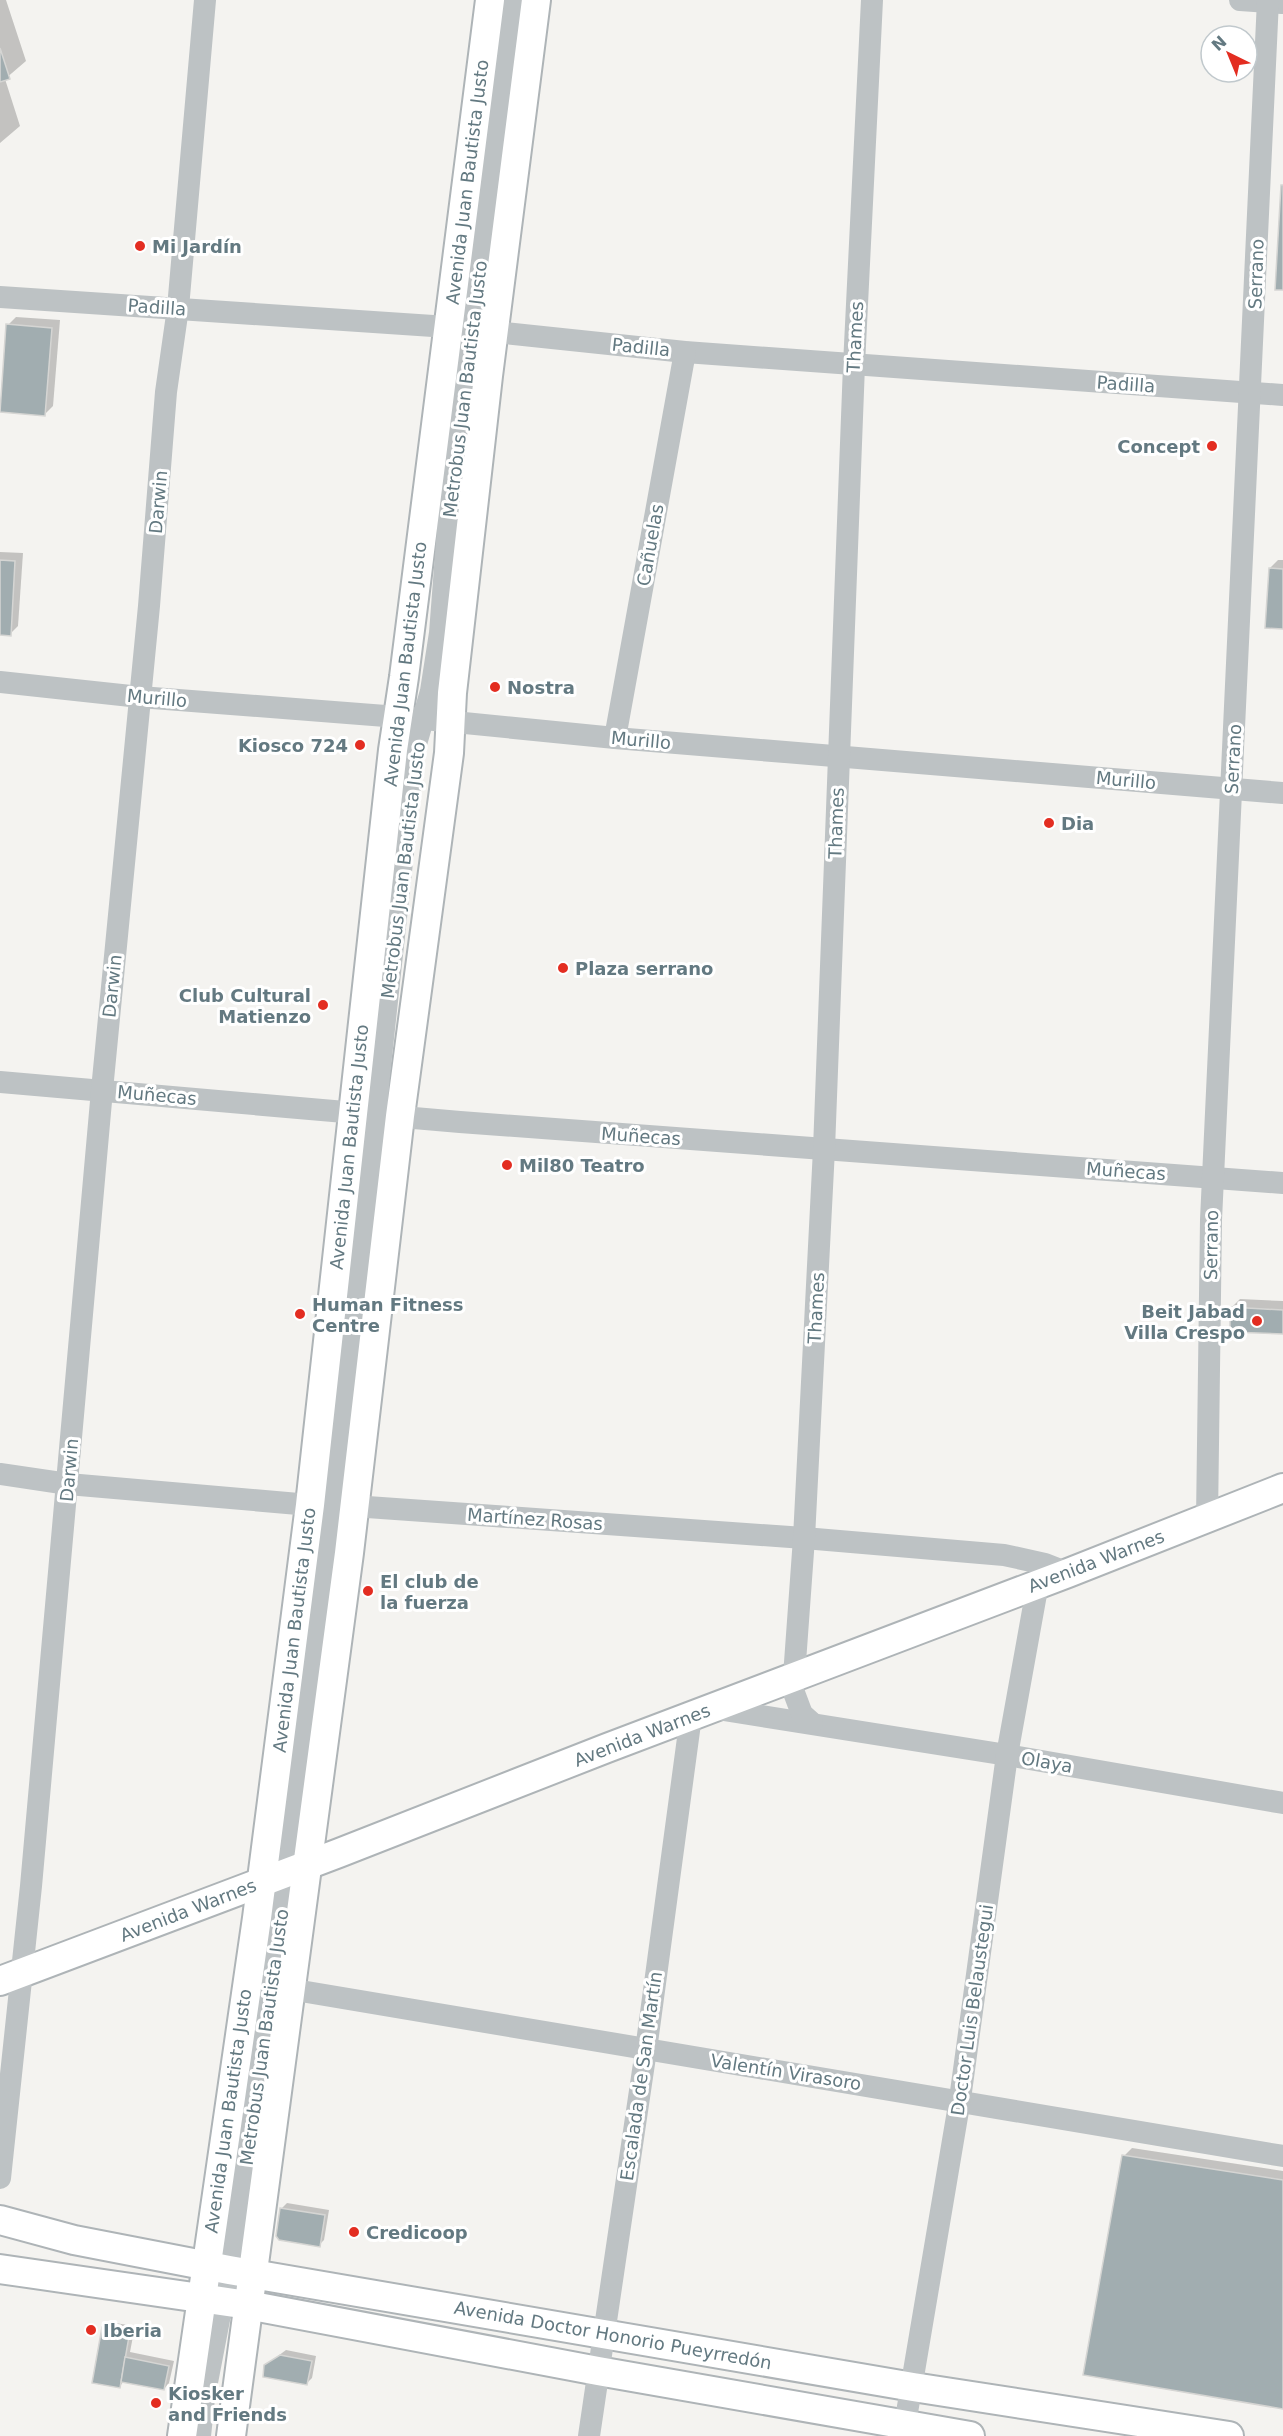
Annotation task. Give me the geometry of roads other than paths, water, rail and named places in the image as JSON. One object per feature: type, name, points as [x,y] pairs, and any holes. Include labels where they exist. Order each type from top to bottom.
[{"type":"main road","name":"Avenida Juan Bautista Justo","points":[[231,2436],[224,2301],[289,1989],[285,1874],[332,1506],[376,1114],[452,723],[490,0]]},
{"type":"main road","name":"Avenida Juan Bautista Justo","points":[[182,2436],[224,2301],[229,2269],[285,1874],[332,1506],[376,1114],[410,719],[471,329],[536,0]]},
{"type":"main road","name":"Avenida Warnes","points":[[11,1976],[285,1874],[1283,1488]]},
{"type":"main road","name":"Avenida Doctor Honorio Pueyrredón","points":[[0,2220],[74,2240],[604,2335],[913,2387],[1229,2436]]},
{"type":"main road","points":[[64,2280],[55,2275],[50,2266],[50,2256],[55,2246],[63,2241],[74,2240]]},
{"type":"main road","name":"Avenida Doctor Honorio Pueyrredón","points":[[0,2269],[64,2280],[224,2301],[904,2431],[970,2436]]},
{"type":"street","name":"Darwin","points":[[0,2178],[11,1976],[68,1484],[166,392],[178,309],[205,0]]},
{"type":"street","name":"Metrobus Juan Bautista Justo","points":[[471,329],[513,0]]},
{"type":"street","name":"Thames","points":[[794,1677],[804,1538],[824,1149],[854,365],[872,0]]},
{"type":"street","points":[[1240,0],[1273,2]]},
{"type":"street","name":"Serrano","points":[[1207,1519],[1213,1177],[1251,392],[1273,2]]},
{"type":"street","name":"Padilla","points":[[0,297],[471,329],[685,352],[1283,395]]},
{"type":"street","name":"Cañuelas","points":[[615,738],[685,352]]},
{"type":"street","name":"Murillo","points":[[0,682],[615,738],[1283,793]]},
{"type":"street","name":"Muñecas","points":[[0,1083],[1283,1183]]},
{"type":"street","name":"Martínez Rosas","points":[[0,1474],[68,1484],[332,1506],[804,1538],[1004,1555],[1045,1564],[1068,1573]]},
{"type":"street","points":[[285,1874],[316,1635],[336,1549],[332,1506]]},
{"type":"street","name":"Doctor Luis Belaustegui","points":[[904,2431],[960,2099],[1007,1755],[1038,1583]]},
{"type":"street","points":[[796,1645],[806,1659],[821,1666]]},
{"type":"street","points":[[794,1677],[793,1690],[796,1702],[802,1714],[812,1723]]},
{"type":"street","name":"Olaya","points":[[701,1712],[812,1723],[1283,1803]]},
{"type":"street","name":"Escalada de San Martín","points":[[589,2436],[646,2050],[701,1712]]},
{"type":"street","name":"Valentín Virasoro","points":[[289,1989],[646,2050],[960,2099],[1283,2156]]},
{"type":"street","points":[[200,2436],[204,2398],[224,2301]]},
{"type":"place","name":"Mi Jardín","points":[[140,246]]},
{"type":"place","name":"Concept","points":[[1212,446]]},
{"type":"place","name":"Nostra","points":[[495,687]]},
{"type":"place","name":"Kiosco 724","points":[[360,745]]},
{"type":"place","name":"Dia","points":[[1049,823]]},
{"type":"place","name":"Plaza serrano","points":[[563,968]]},
{"type":"place","name":"Club Cultural Matienzo","points":[[323,1005]]},
{"type":"place","name":"Mil80 Teatro","points":[[507,1165]]},
{"type":"place","name":"Human Fitness Centre","points":[[300,1314]]},
{"type":"place","name":"Beit Jabad Villa Crespo","points":[[1257,1321]]},
{"type":"place","name":"El club de la fuerza","points":[[368,1591]]},
{"type":"place","name":"Credicoop","points":[[354,2232]]},
{"type":"place","name":"Iberia","points":[[91,2330]]},
{"type":"place","name":"Kiosker and Friends","points":[[156,2403]]}]
